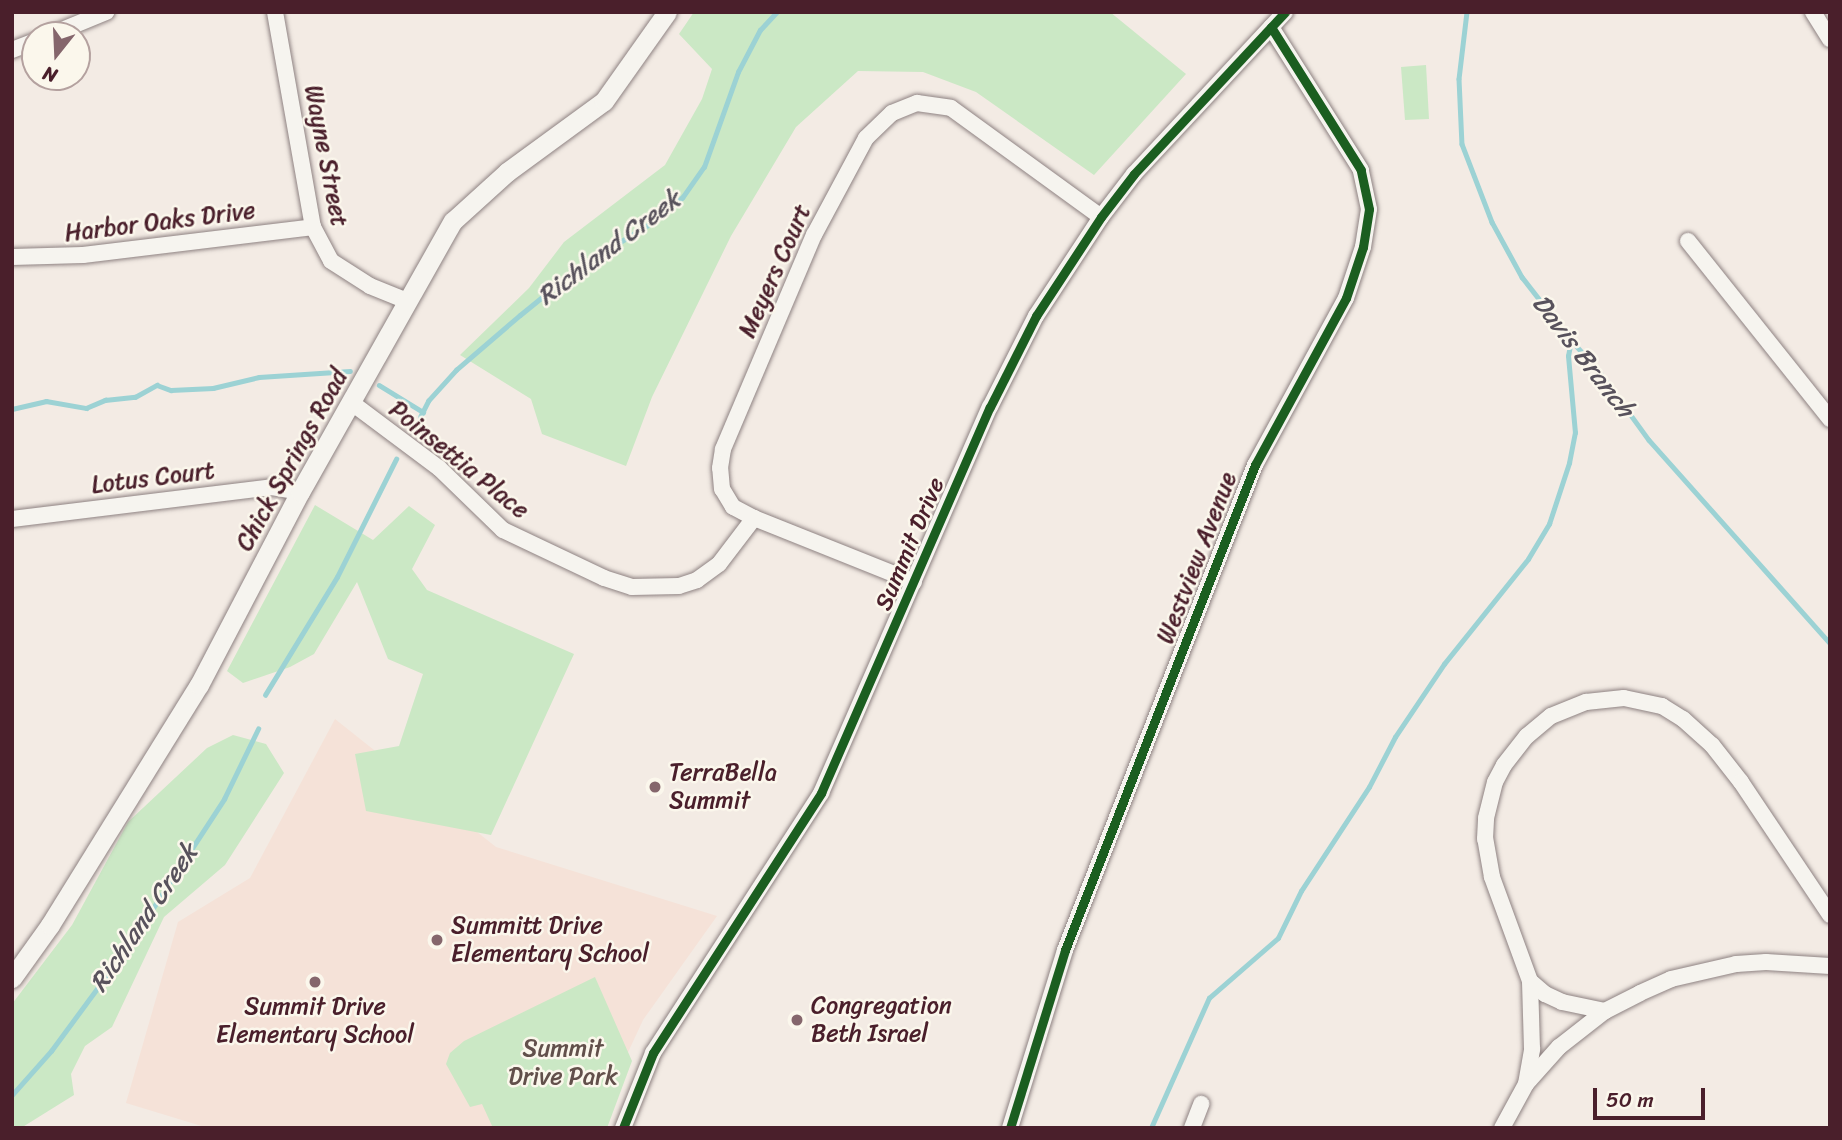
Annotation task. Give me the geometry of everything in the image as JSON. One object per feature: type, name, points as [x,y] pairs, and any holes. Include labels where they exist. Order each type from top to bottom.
[{"type":"street","points":[[84,21],[106,12]]},
{"type":"street","name":"Wayne Street","points":[[275,12],[313,227],[331,261],[370,285],[407,301]]},
{"type":"street","name":"Chick Springs Road","points":[[12,978],[50,925],[199,685],[300,492],[453,221],[507,172],[604,101],[667,12]]},
{"type":"street","name":"Summit Drive","points":[[622,1128],[653,1054],[821,793],[1000,387],[1036,316],[1101,217],[1134,174],[1285,12]]},
{"type":"street","points":[[1813,12],[1830,39]]},
{"type":"street","name":"Westview Avenue","points":[[1010,1128],[1065,950],[1255,465],[1346,298],[1363,247],[1369,209],[1361,170],[1271,27]]},
{"type":"street","name":"Meyers Court","points":[[914,582],[754,518],[733,507],[722,489],[720,468],[723,449],[814,235],[866,138],[892,113],[917,103],[951,108],[1101,217]]},
{"type":"street","name":"Harbor Oaks Drive","points":[[12,257],[83,255],[313,227]]},
{"type":"street","points":[[1688,241],[1830,419]]},
{"type":"street","name":"Poinsettia Place","points":[[352,403],[439,468],[503,530],[593,573],[632,587],[657,589],[697,580],[719,564],[754,518]]},
{"type":"street","name":"Lotus Court","points":[[12,519],[272,487],[300,492]]},
{"type":"street","points":[[1526,1084],[1532,1049],[1530,981],[1488,860],[1485,839],[1489,802],[1504,765],[1527,736],[1551,716],[1586,702],[1624,698],[1662,706],[1701,733],[1741,782],[1830,915]]},
{"type":"street","points":[[1502,1128],[1526,1084],[1559,1047],[1605,1011],[1671,979],[1705,970],[1766,962],[1830,966]]},
{"type":"street","points":[[1530,981],[1545,994],[1562,1002],[1605,1011]]},
{"type":"street","points":[[1192,1128],[1200,1104]]},
{"type":"shaded area","name":"Summitt Drive Elementary School","points":[[335,719],[496,847],[717,916],[643,1020],[593,1128],[208,1128],[126,1103],[178,922],[250,878]]},
{"type":"green space","points":[[694,12],[1110,12],[1186,74],[1094,175],[976,92],[923,72],[858,71],[796,127],[731,236],[652,397],[626,466],[542,434],[531,399],[460,355],[529,288],[564,242],[665,165],[702,99],[712,69],[679,34]]},
{"type":"green space","points":[[1426,65],[1429,119],[1405,120],[1401,67]]},
{"type":"green space","points":[[315,505],[373,540],[409,506],[435,525],[412,569],[427,590],[574,654],[491,835],[366,811],[355,754],[399,746],[423,674],[388,659],[357,582],[314,654],[290,667],[243,683],[227,671]]},
{"type":"green space","points":[[233,735],[266,744],[284,773],[225,865],[164,917],[112,1027],[85,1046],[71,1074],[74,1095],[21,1128],[12,1128],[12,1004],[72,925],[128,822],[207,748]]},
{"type":"green space","name":"Summit Drive Park","points":[[595,977],[632,1061],[607,1128],[493,1128],[482,1104],[470,1107],[446,1064],[450,1053],[464,1041]]},
{"type":"waterway","name":"Richland Creek","points":[[420,417],[428,401],[456,370],[520,315],[579,267],[653,222],[682,198],[704,167],[738,72],[760,30],[777,12]]},
{"type":"waterway","name":"Davis Branch","points":[[1467,12],[1459,79],[1462,144],[1492,222],[1522,277],[1599,371],[1649,440],[1830,643]]},
{"type":"waterway","points":[[1151,1128],[1209,998],[1278,938],[1301,891],[1369,787],[1395,737],[1444,664],[1528,559],[1549,524],[1569,463],[1575,433],[1568,356],[1571,340]]},
{"type":"waterway","points":[[12,409],[46,401],[86,408],[105,400],[135,397],[157,385],[171,390],[213,388],[259,377],[350,371]]},
{"type":"waterway","points":[[379,385],[423,412]]},
{"type":"waterway","name":"Richland Creek","points":[[265,695],[337,577],[396,459]]},
{"type":"waterway","name":"Richland Creek","points":[[12,1095],[51,1051],[127,948],[224,799],[258,729]]},
{"type":"cycle path","points":[[623,1128],[653,1053],[821,793],[990,407],[1036,316],[1101,217],[1134,174],[1285,12]]},
{"type":"cycle path","points":[[1010,1128],[1065,950],[1255,465],[1346,298],[1363,247],[1369,209],[1361,170],[1271,27]]},
{"type":"place","name":"TerraBella Summit","points":[[655,787]]},
{"type":"place","name":"Summitt Drive Elementary School","points":[[437,940]]},
{"type":"place","name":"Summit Drive Elementary School","points":[[315,982]]},
{"type":"place","name":"Congregation Beth Israel","points":[[797,1020]]}]
